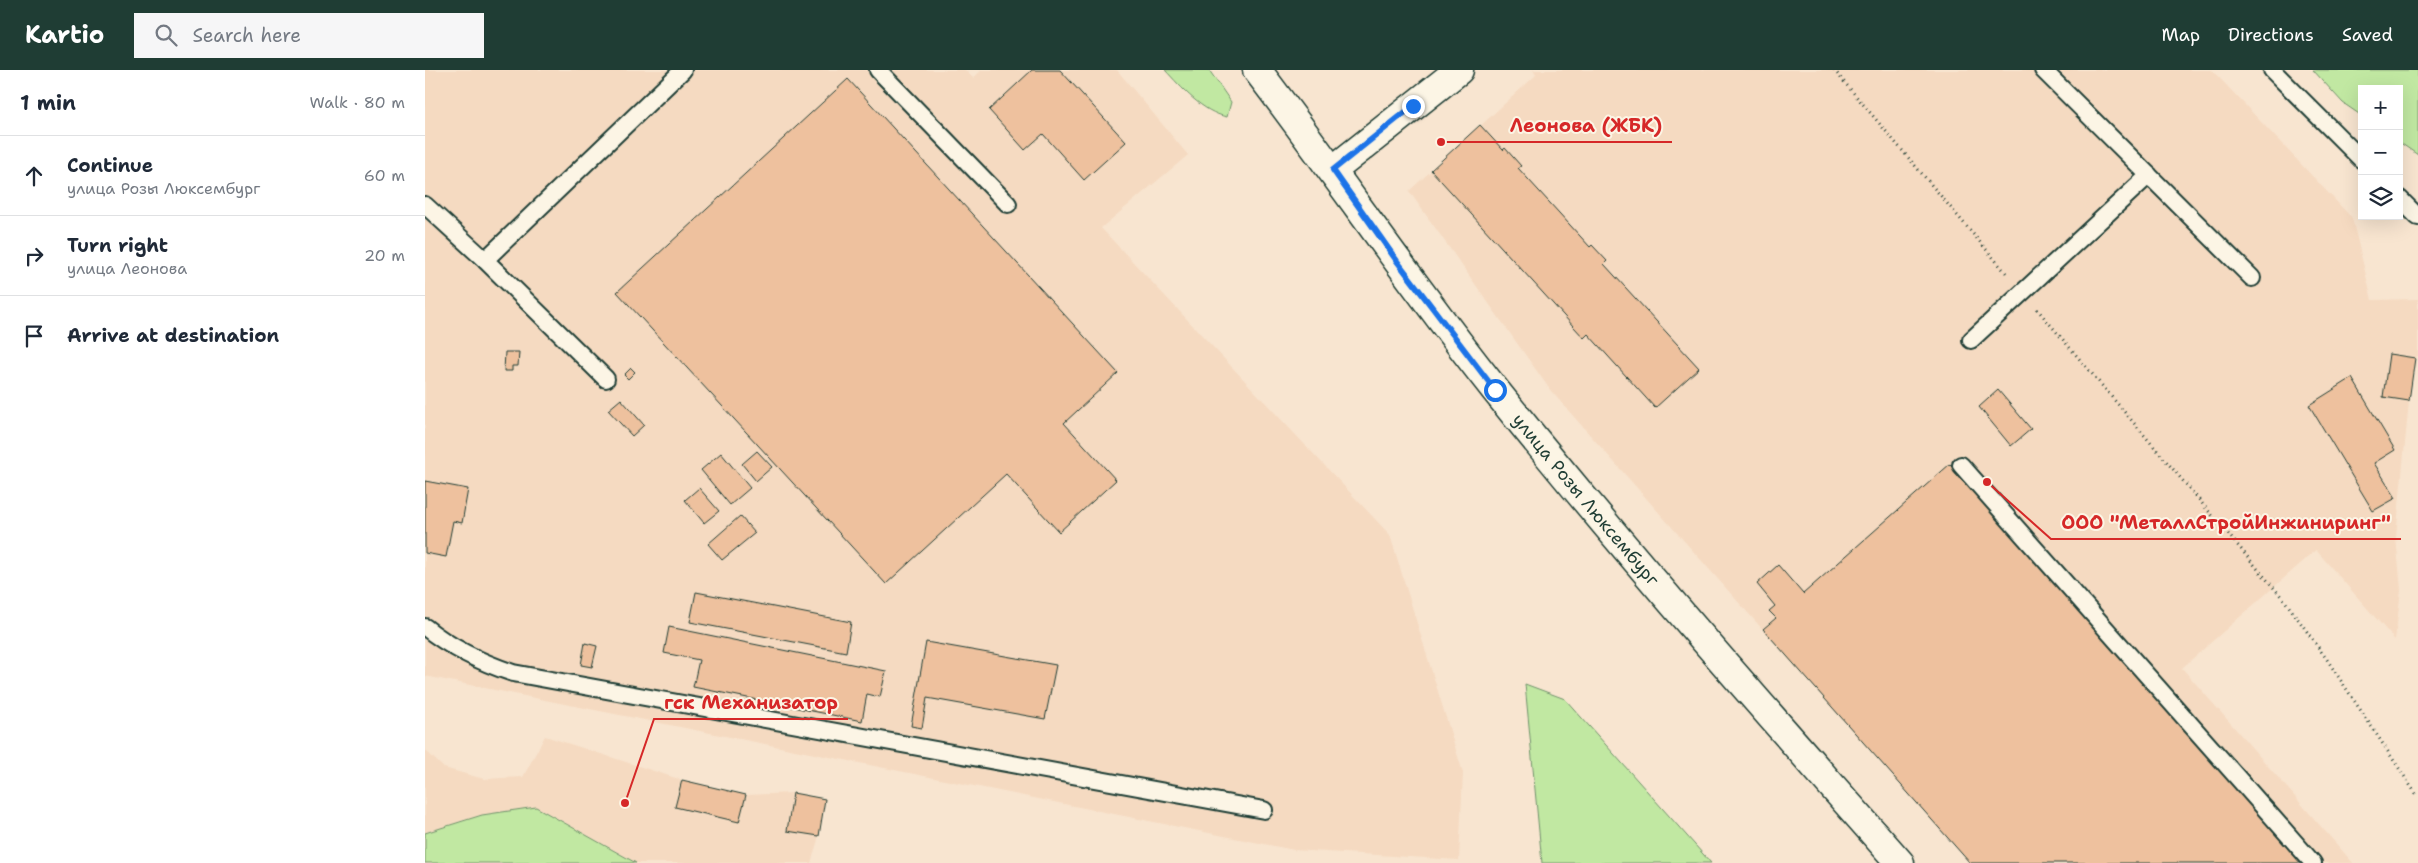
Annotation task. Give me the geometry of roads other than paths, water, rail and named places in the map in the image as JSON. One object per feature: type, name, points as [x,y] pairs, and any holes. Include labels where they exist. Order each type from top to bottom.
[{"type":"street","name":"улица Розы Люксембург","points":[[1257,70],[1333,170],[1397,261],[1478,367],[1585,500],[1681,614],[1900,863]]},
{"type":"street","points":[[1333,170],[1459,70]]},
{"type":"lane","points":[[485,260],[683,70]]},
{"type":"lane","points":[[878,70],[1008,204]]},
{"type":"lane","points":[[2043,70],[2253,278]]},
{"type":"lane","points":[[2272,70],[2358,156]]},
{"type":"lane","points":[[1971,340],[2149,175]]},
{"type":"lane","points":[[2403,202],[2418,217]]},
{"type":"lane","points":[[425,205],[485,260],[606,379]]},
{"type":"lane","points":[[1961,465],[2313,863]]},
{"type":"lane","points":[[425,627],[443,642],[468,656],[513,673],[1264,810]]},
{"type":"place","name":"Леонова (ЖБК)","points":[[1441,142]]},
{"type":"place","name":"ООО \"МеталлСтройИнжиниринг\"","points":[[1987,482]]},
{"type":"place","name":"гск Механизатор","points":[[625,803]]}]
